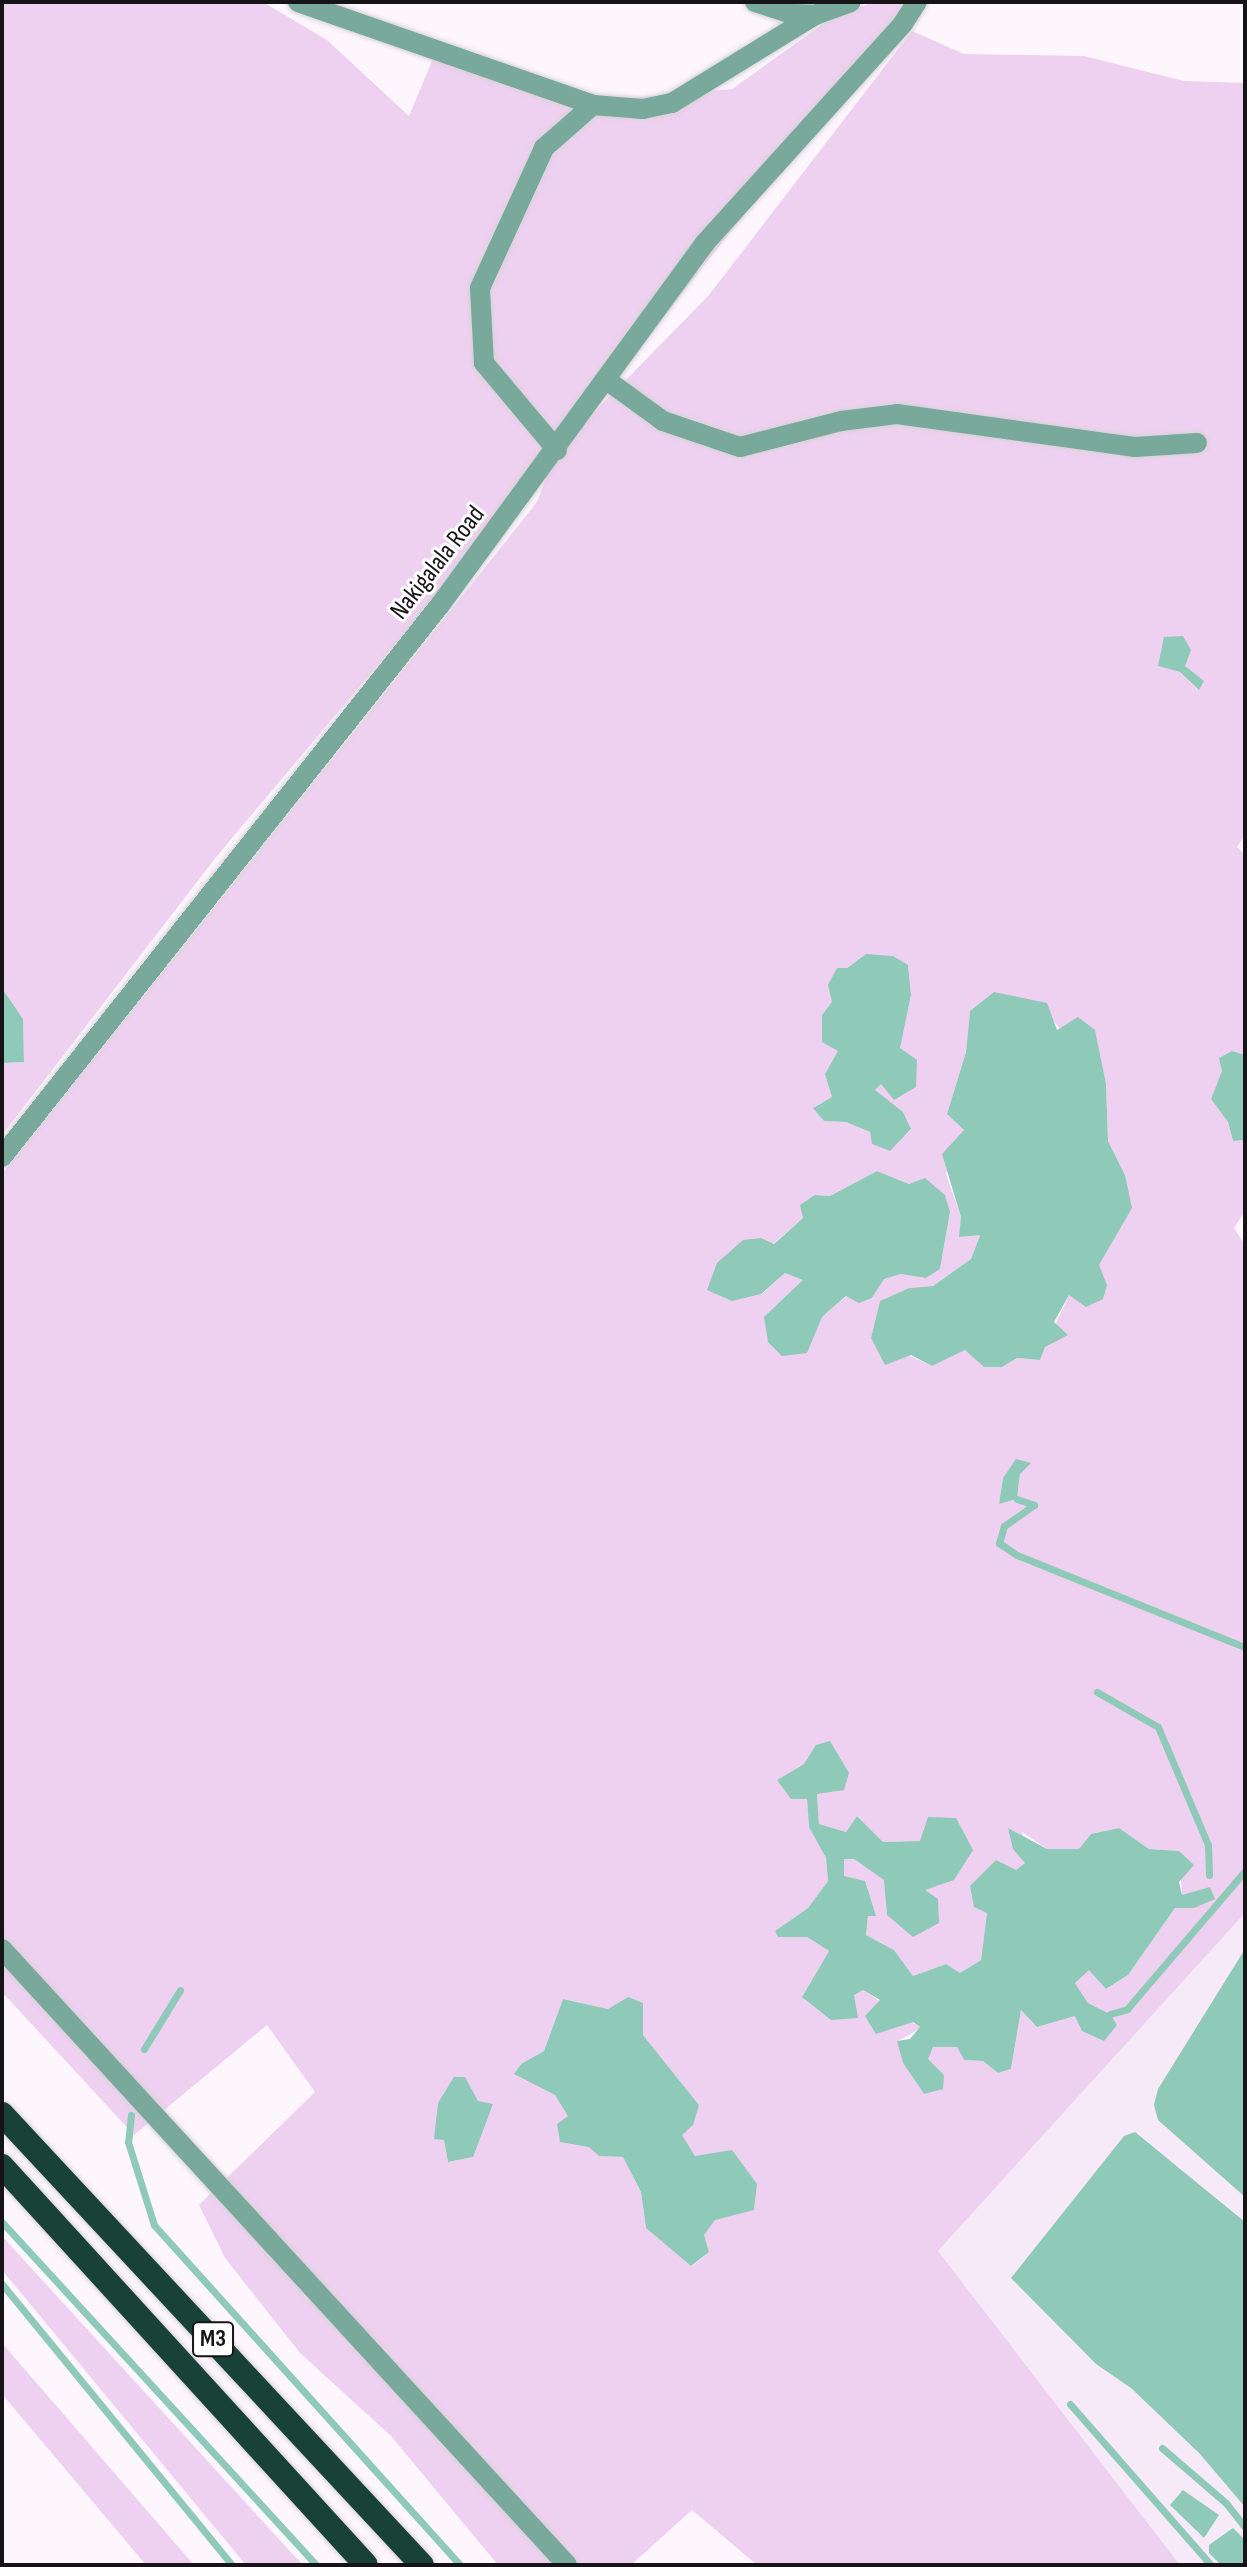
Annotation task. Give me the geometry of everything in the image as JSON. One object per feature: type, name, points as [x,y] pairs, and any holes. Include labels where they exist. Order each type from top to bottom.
[{"type":"highway","name":"M3","points":[[2,2114],[422,2565]]},
{"type":"highway","name":"M3","points":[[2,2166],[366,2565]]},
{"type":"street","points":[[298,2],[593,105],[643,109],[672,103],[815,15],[851,2]]},
{"type":"street","points":[[755,2],[792,14],[815,15]]},
{"type":"street","name":"Nakigalala Road","points":[[2,1157],[557,450],[704,244],[902,25],[917,2]]},
{"type":"street","points":[[557,450],[484,363],[480,288],[544,148],[593,105]]},
{"type":"street","points":[[608,381],[663,421],[740,447],[841,421],[897,414],[1135,447],[1197,443]]},
{"type":"street","points":[[2,1949],[567,2565]]},
{"type":"shaded area","points":[[2,2],[263,2],[327,40],[409,116],[440,42],[607,100],[732,89],[833,17],[874,2],[911,2],[566,441],[709,295],[912,31],[964,54],[1084,56],[1184,81],[1245,83],[1245,835],[1237,847],[1245,855],[1245,1055],[1232,1051],[1211,1099],[1228,1122],[1233,1141],[1245,1140],[1245,1211],[1234,1228],[1245,1245],[1245,1913],[938,2251],[1180,2565],[757,2565],[692,2510],[631,2565],[498,2565],[391,2436],[300,2353],[225,2258],[199,2205],[315,2092],[267,2025],[134,2135],[2,1992],[2,1174],[537,502],[555,454],[217,856],[2,1135],[2,1063],[24,1062],[23,1019],[2,988]],"holes":[[[1164,647],[1185,666],[1198,690],[1180,672],[1159,666]],[[866,954],[908,965],[911,996],[899,1048],[874,1090],[903,1112],[911,1130],[890,1150],[870,1132],[846,1122],[824,1121],[814,1107],[832,1097],[838,1051],[832,1002],[847,968]],[[970,1011],[1052,1019],[1106,1084],[1108,1141],[1125,1175],[1098,1265],[1107,1285],[1069,1295],[1039,1360],[1017,1358],[1002,1367],[965,1350],[932,1366],[871,1338],[880,1302],[909,1288],[933,1286],[971,1259],[980,1234],[960,1237],[961,1217],[946,1174],[964,1129],[947,1114],[966,1052]],[[877,1171],[909,1184],[950,1212],[940,1269],[926,1278],[901,1274],[884,1279],[872,1298],[847,1296],[822,1317],[764,1318],[804,1280],[785,1273],[762,1294],[773,1244],[803,1218],[815,1195],[830,1196]],[[1030,1463],[1020,1474],[1017,1499],[999,1504],[1003,1478]],[[804,1764],[817,1794],[819,1824],[846,1832],[857,1816],[883,1842],[921,1841],[928,1817],[925,1890],[887,1915],[885,1880],[854,1859],[844,1859],[843,1876],[875,1916],[868,1916],[866,1935],[894,1950],[913,1976],[946,1964],[960,1973],[981,1960],[987,1913],[1026,1863],[1022,1832],[1047,1849],[1080,1849],[1091,1834],[1119,1828],[1149,1849],[1179,1851],[1182,1895],[1194,1908],[1175,1908],[1128,1975],[1107,1989],[1089,1969],[1075,1983],[1088,2003],[1110,2014],[1075,2016],[1037,2027],[1021,2010],[1011,2069],[998,2073],[983,2061],[964,2060],[957,2047],[933,2047],[927,2059],[944,2075],[924,2094],[903,2063],[898,2041],[921,2028],[863,1990],[802,1997],[829,1951],[807,1937],[778,1937],[775,1931],[808,1908],[828,1881],[826,1858],[809,1827],[807,1799],[777,1780]],[[628,1997],[643,2035],[699,2105],[681,2134],[695,2156],[715,2220],[703,2235],[709,2252],[692,2266],[646,2228],[641,2192],[623,2157],[599,2156],[555,2095],[515,2073],[521,2064],[544,2051],[563,1999],[608,2009]],[[444,2140],[473,2157],[448,2162]]]},
{"type":"shaded area","points":[[1183,636],[1191,650],[1185,666],[1204,681],[1199,690],[1180,672],[1158,666],[1164,637]]},
{"type":"shaded area","points":[[866,954],[893,956],[908,965],[911,995],[900,1048],[917,1060],[916,1087],[894,1100],[881,1084],[875,1090],[903,1112],[911,1129],[890,1151],[872,1144],[870,1132],[846,1122],[824,1121],[813,1108],[832,1097],[825,1074],[838,1051],[822,1042],[822,1015],[832,1002],[828,985],[837,968],[847,968]]},
{"type":"shaded area","points":[[2,988],[23,1019],[24,1062],[2,1063]]},
{"type":"shaded area","points":[[994,992],[1047,1003],[1057,1030],[1078,1017],[1095,1030],[1106,1084],[1108,1141],[1125,1175],[1132,1208],[1099,1265],[1107,1285],[1103,1299],[1086,1307],[1069,1295],[1054,1322],[1068,1335],[1045,1347],[1040,1360],[1017,1358],[1002,1367],[984,1367],[965,1350],[932,1366],[911,1355],[885,1365],[871,1338],[880,1301],[909,1288],[933,1286],[971,1259],[980,1235],[959,1237],[961,1217],[942,1154],[964,1130],[947,1114],[966,1052],[970,1011]]},
{"type":"shaded area","points":[[1232,1051],[1245,1055],[1245,1140],[1233,1141],[1228,1122],[1211,1099],[1222,1071],[1219,1058]]},
{"type":"shaded area","points":[[877,1171],[909,1184],[925,1178],[945,1195],[950,1212],[940,1269],[926,1278],[901,1274],[884,1279],[872,1298],[859,1303],[846,1296],[822,1317],[807,1353],[782,1356],[768,1342],[764,1317],[803,1280],[785,1273],[761,1294],[732,1301],[707,1290],[717,1263],[743,1240],[761,1238],[774,1244],[803,1218],[800,1205],[815,1195],[830,1196]]},
{"type":"shaded area","points":[[1016,1459],[1031,1463],[1020,1474],[1017,1499],[999,1504],[1003,1478]]},
{"type":"shaded area","points":[[830,1741],[849,1773],[844,1790],[817,1794],[819,1824],[846,1832],[857,1816],[883,1842],[920,1841],[928,1817],[956,1818],[973,1850],[954,1880],[925,1890],[938,1899],[939,1923],[913,1937],[887,1915],[884,1880],[854,1859],[844,1859],[844,1876],[865,1881],[876,1916],[868,1916],[866,1935],[894,1950],[913,1976],[946,1964],[960,1973],[981,1960],[987,1913],[974,1907],[970,1886],[996,1860],[1016,1870],[1025,1863],[1013,1849],[1008,1828],[1047,1849],[1079,1849],[1091,1834],[1119,1828],[1149,1849],[1179,1851],[1194,1865],[1179,1882],[1182,1895],[1210,1887],[1215,1899],[1194,1908],[1175,1908],[1128,1975],[1106,1989],[1089,1970],[1075,1983],[1088,2003],[1110,2014],[1117,2025],[1104,2041],[1082,2031],[1075,2016],[1037,2027],[1021,2010],[1011,2069],[998,2073],[983,2061],[964,2060],[957,2047],[933,2047],[928,2059],[944,2075],[943,2089],[924,2094],[903,2063],[897,2041],[910,2039],[920,2027],[913,2022],[876,2034],[865,2016],[880,2000],[863,1990],[854,1995],[858,2018],[831,2020],[802,1997],[829,1951],[807,1937],[778,1937],[775,1931],[808,1908],[828,1881],[826,1858],[809,1827],[807,1799],[791,1799],[777,1780],[804,1764],[816,1745]]},
{"type":"shaded area","points":[[1245,1913],[1245,2565],[1180,2565],[938,2251]]},
{"type":"shaded area","points":[[1245,1949],[1245,2197],[1158,2120],[1154,2105],[1158,2089]]},
{"type":"shaded area","points":[[628,1997],[643,2003],[643,2035],[699,2105],[693,2125],[682,2135],[695,2156],[732,2150],[757,2184],[754,2210],[715,2220],[704,2235],[709,2252],[691,2266],[646,2228],[641,2192],[623,2157],[599,2156],[589,2147],[560,2142],[557,2124],[568,2116],[555,2095],[514,2074],[521,2064],[544,2051],[563,1999],[608,2009]]},
{"type":"shaded area","points":[[454,2077],[465,2077],[478,2101],[493,2104],[473,2157],[448,2162],[444,2140],[434,2139],[438,2103]]},
{"type":"shaded area","points":[[1135,2132],[1245,2222],[1245,2507],[1200,2454],[1131,2388],[1096,2364],[1011,2278],[1124,2136]]},
{"type":"shaded area","points":[[2,2236],[303,2565],[246,2565],[2,2270]]},
{"type":"shaded area","points":[[2,2343],[194,2565],[146,2565],[2,2394]]},
{"type":"shaded area","points":[[1183,2490],[1219,2515],[1204,2538],[1170,2505]]},
{"type":"shaded area","points":[[1233,2528],[1245,2540],[1245,2565],[1221,2565],[1209,2553],[1209,2545]]},
{"type":"waterway","points":[[1017,1499],[1034,1505],[1004,1526],[999,1543],[1017,1555],[1245,1647]]},
{"type":"waterway","points":[[1097,1692],[1158,1727],[1208,1845],[1209,1875]]},
{"type":"waterway","points":[[1110,2014],[1127,2009],[1245,1871]]},
{"type":"waterway","points":[[144,2049],[180,1990]]},
{"type":"waterway","points":[[131,2115],[128,2142],[154,2225],[460,2565]]},
{"type":"waterway","points":[[2,2222],[316,2565]]},
{"type":"waterway","points":[[2,2284],[232,2565]]},
{"type":"waterway","points":[[1070,2404],[1211,2565]]},
{"type":"waterway","points":[[1162,2448],[1226,2503],[1245,2527]]}]
